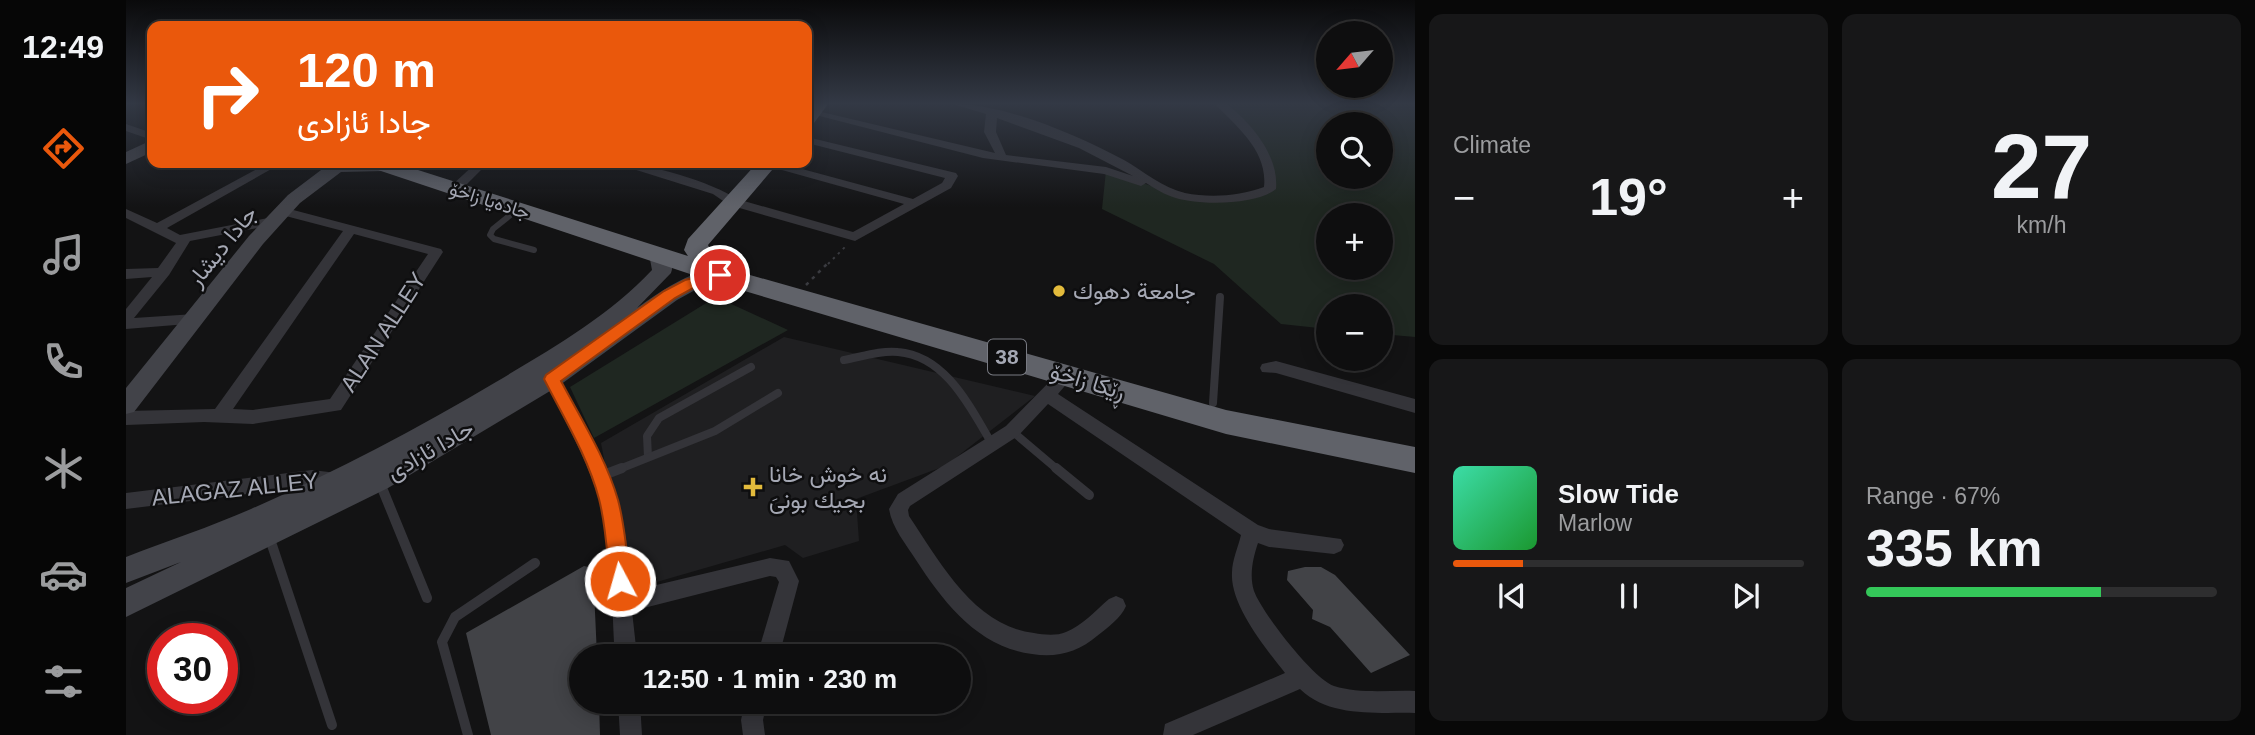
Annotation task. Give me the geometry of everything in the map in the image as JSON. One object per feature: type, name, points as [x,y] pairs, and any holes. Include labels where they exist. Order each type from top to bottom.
[{"type":"highway","name":"جادەیا زاخۆ","points":[[393,168],[603,236]]},
{"type":"highway","points":[[603,236],[630,237],[672,248],[689,242],[716,221],[764,168]]},
{"type":"highway","name":"ڕێکا زاخۆ","points":[[716,221],[696,244],[696,250],[701,255],[1213,403],[1415,443]]},
{"type":"highway","name":"ڕێکا زاخۆ","points":[[603,236],[720,275],[1226,422],[1415,460]]},
{"type":"main road","points":[[126,159],[147,148]]},
{"type":"main road","name":"جادا دیشار","points":[[126,405],[277,216],[304,190],[335,168]]},
{"type":"main road","name":"جادا ئازادی","points":[[126,603],[379,480],[552,379],[659,291],[663,268],[659,254]]},
{"type":"main road","name":"جادا ئازادی","points":[[126,569],[258,519],[343,479],[455,418],[659,291],[720,275]]},
{"type":"main road","points":[[126,591],[153,580],[191,571]]},
{"type":"street","points":[[920,138],[1001,158],[1106,171],[1176,194],[1236,198],[1259,194],[1270,188],[1273,178],[1252,138]]},
{"type":"street","points":[[994,138],[1000,149],[1001,158]]},
{"type":"street","points":[[1061,138],[1100,153],[1176,194]]},
{"type":"street","points":[[637,168],[717,191],[733,202],[855,237],[947,185],[952,176],[812,141]]},
{"type":"street","points":[[156,229],[266,168]]},
{"type":"street","points":[[455,188],[477,168]]},
{"type":"street","points":[[786,168],[914,203]]},
{"type":"street","points":[[126,213],[172,239],[184,240],[277,216]]},
{"type":"street","name":"ALAN ALLEY","points":[[219,416],[253,417],[335,405],[436,253],[352,228],[277,216]]},
{"type":"street","points":[[126,418],[219,416],[352,228]]},
{"type":"street","points":[[126,318],[164,272],[184,240]]},
{"type":"street","points":[[126,274],[164,272]]},
{"type":"street","points":[[126,324],[195,319]]},
{"type":"street","points":[[1268,368],[1276,367],[1415,406]]},
{"type":"street","points":[[1067,374],[1012,431],[904,500],[898,509],[900,519],[955,597],[1000,636],[1030,645],[1069,642],[1116,606]]},
{"type":"street","points":[[552,379],[601,475],[615,527],[625,644]]},
{"type":"street","points":[[1048,396],[1252,532],[1269,538],[1334,545]]},
{"type":"street","name":"ALAGAZ ALLEY","points":[[126,501],[312,478],[343,479]]},
{"type":"street","points":[[1252,532],[1240,573],[1242,587],[1247,600],[1303,677],[1324,693],[1343,698],[1415,702]]},
{"type":"street","points":[[622,603],[770,567],[782,568],[789,581],[771,644]]},
{"type":"street","points":[[1172,732],[1303,677]]},
{"type":"street","points":[[630,714],[631,735]]},
{"type":"street","points":[[753,714],[754,735]]},
{"type":"lane","points":[[517,209],[493,229],[490,235],[494,239],[534,250]]},
{"type":"lane","points":[[1213,403],[1220,297]]},
{"type":"lane","points":[[844,360],[898,352],[917,356],[946,377],[992,444]]},
{"type":"lane","points":[[648,457],[647,436],[659,418],[751,367]]},
{"type":"lane","points":[[601,475],[728,425],[754,411],[778,393]]},
{"type":"lane","points":[[1012,431],[1088,495]]},
{"type":"lane","points":[[379,480],[427,598]]},
{"type":"lane","points":[[268,534],[332,724]]},
{"type":"lane","points":[[468,735],[442,642],[455,617],[535,562]]},
{"type":"path","points":[[806,285],[855,237]]},
{"type":"shaded area","points":[[1249,138],[1316,138],[1316,189],[1393,189],[1393,138],[1415,138],[1415,337],[1393,335],[1393,294],[1316,294],[1316,328],[1281,324],[1214,264],[1102,209],[1106,171],[1176,194],[1236,198],[1270,189],[1262,153]]},
{"type":"shaded area","points":[[716,297],[788,330],[594,438],[570,387]]},
{"type":"shaded area","points":[[784,337],[1035,396],[945,466],[856,499],[859,541],[803,558],[785,545],[629,590],[601,443]]},
{"type":"building","points":[[584,566],[593,568],[596,644],[569,644],[569,714],[599,714],[600,735],[491,735],[466,633]]},
{"type":"building","points":[[1321,567],[1335,575],[1410,655],[1371,673],[1330,627],[1312,619],[1313,610],[1287,580],[1288,571]]},
{"type":"place","name":"جامعة دهوك","points":[[1059,291]]},
{"type":"place","name":"نه خوش خانا بجيك بونىَ","points":[[753,487]]},
{"type":"route","points":[[620,581],[615,527],[601,475],[552,379],[670,295],[690,284],[720,275]]}]
